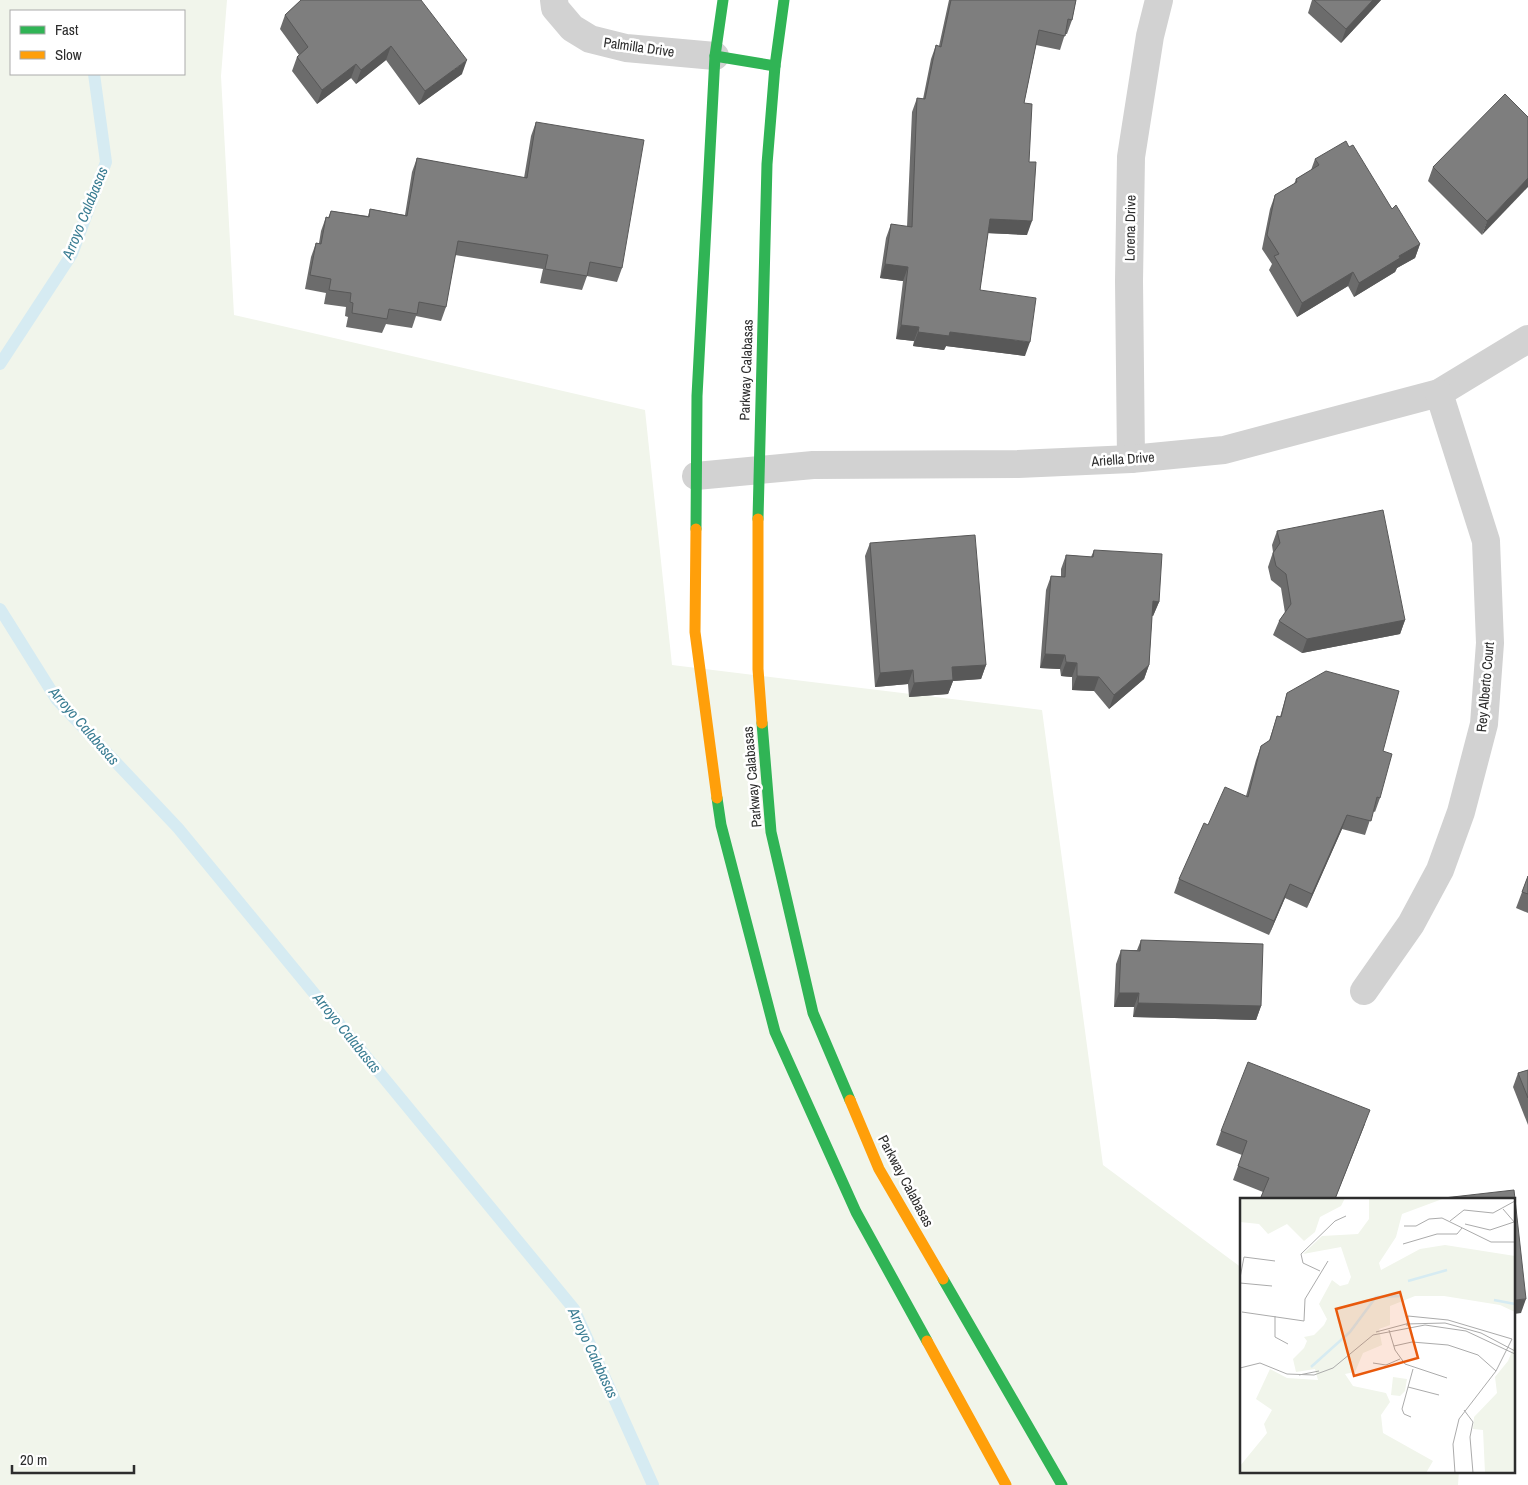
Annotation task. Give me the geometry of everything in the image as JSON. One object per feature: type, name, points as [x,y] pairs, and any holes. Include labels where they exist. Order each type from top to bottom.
[{"type":"street","name":"Palmilla Drive","points":[[554,0],[554,8],[572,28],[590,39],[626,48],[714,56]]},
{"type":"street","points":[[724,0],[714,56],[698,386],[694,632],[721,825],[775,1032],[856,1212],[1006,1485]]},
{"type":"street","name":"Parkway Calabasas","points":[[784,0],[774,66],[767,164],[758,471],[758,669],[771,832],[814,1013],[879,1169],[1062,1485]]},
{"type":"street","name":"Lorena Drive","points":[[1131,459],[1129,282],[1131,157],[1150,36],[1159,0]]},
{"type":"street","points":[[714,56],[774,66]]},
{"type":"street","name":"Ariella Drive","points":[[696,476],[812,465],[1018,464],[1131,459],[1224,450],[1439,393],[1528,339]]},
{"type":"street","name":"Rey Alberto Court","points":[[1364,991],[1411,924],[1440,870],[1461,812],[1484,724],[1490,643],[1486,541],[1439,393]]},
{"type":"shaded area","points":[[0,0],[227,0],[221,76],[234,315],[645,410],[672,665],[1042,710],[1103,1165],[1240,1267],[1240,1472],[1459,1472],[1458,1485],[0,1485]]},
{"type":"building","points":[[301,0],[421,0],[467,60],[425,91],[391,46],[361,70],[356,64],[322,90],[297,57],[308,47],[285,15]]},
{"type":"building","points":[[951,0],[1076,0],[1072,20],[1068,19],[1065,36],[1039,30],[1024,103],[1032,104],[1029,162],[1036,162],[1032,221],[990,219],[980,290],[1036,298],[1030,342],[950,332],[949,336],[918,332],[919,327],[901,325],[908,267],[885,264],[891,224],[912,227],[917,98],[925,99],[936,45],[941,47]]},
{"type":"building","points":[[1314,0],[1373,0],[1346,29]]},
{"type":"building","points":[[1505,94],[1528,117],[1528,178],[1487,221],[1433,167]]},
{"type":"building","points":[[536,122],[644,140],[622,268],[590,262],[587,276],[545,269],[548,255],[458,241],[446,307],[419,302],[417,314],[389,309],[387,319],[352,313],[351,293],[329,290],[331,279],[310,275],[316,243],[321,244],[326,217],[329,218],[331,211],[369,217],[370,209],[407,216],[417,158],[527,178]]},
{"type":"building","points":[[1346,141],[1349,147],[1353,145],[1392,209],[1396,205],[1420,244],[1359,283],[1353,272],[1302,303],[1274,256],[1279,254],[1267,235],[1275,195],[1297,182],[1296,179],[1319,165],[1315,159]]},
{"type":"building","points":[[1383,510],[1405,620],[1307,639],[1279,621],[1291,604],[1286,574],[1276,566],[1273,553],[1280,543],[1277,531]]},
{"type":"building","points":[[975,535],[986,665],[952,667],[953,680],[914,683],[913,670],[880,673],[870,543]]},
{"type":"building","points":[[1094,550],[1162,554],[1159,602],[1153,601],[1149,665],[1114,695],[1099,677],[1077,676],[1077,663],[1066,662],[1065,655],[1045,654],[1051,576],[1065,577],[1066,555],[1093,557]]},
{"type":"building","points":[[1326,671],[1399,691],[1383,751],[1392,754],[1380,798],[1377,797],[1371,821],[1347,815],[1312,894],[1290,884],[1274,921],[1179,879],[1204,823],[1208,825],[1225,787],[1248,797],[1261,746],[1270,740],[1277,716],[1281,717],[1287,693]]},
{"type":"building","points":[[1528,876],[1528,894],[1522,892]]},
{"type":"building","points":[[1141,940],[1263,944],[1261,1006],[1138,1003],[1139,993],[1119,993],[1121,950],[1140,951]]},
{"type":"building","points":[[1248,1062],[1370,1110],[1335,1198],[1262,1198],[1261,1197],[1269,1178],[1238,1166],[1247,1141],[1221,1131]]},
{"type":"building","points":[[1528,1070],[1528,1098],[1518,1073]]},
{"type":"building","points":[[1514,1190],[1515,1198],[1444,1198]]},
{"type":"building","points":[[1516,1208],[1526,1299],[1516,1300]]},
{"type":"waterway","name":"Arroyo Calabasas","points":[[0,364],[72,254],[106,162],[94,75]]},
{"type":"waterway","name":"Arroyo Calabasas","points":[[0,609],[57,700],[178,828],[574,1309],[653,1485]]},
{"type":"traffic: fast","points":[[696,529],[697,396],[715,56],[723,0]]},
{"type":"traffic: fast","points":[[758,519],[767,164],[775,66],[784,0]]},
{"type":"traffic: fast","points":[[715,56],[775,66]]},
{"type":"traffic: fast","points":[[762,723],[771,832],[813,1013],[850,1100]]},
{"type":"traffic: fast","points":[[717,798],[721,825],[775,1032],[856,1212],[927,1341]]},
{"type":"traffic: fast","points":[[943,1279],[1062,1485]]},
{"type":"traffic: slow","points":[[758,519],[758,669],[762,723]]},
{"type":"traffic: slow","points":[[696,529],[695,632],[717,798]]},
{"type":"traffic: slow","points":[[850,1100],[879,1169],[943,1279]]},
{"type":"traffic: slow","points":[[927,1341],[1006,1485]]}]
